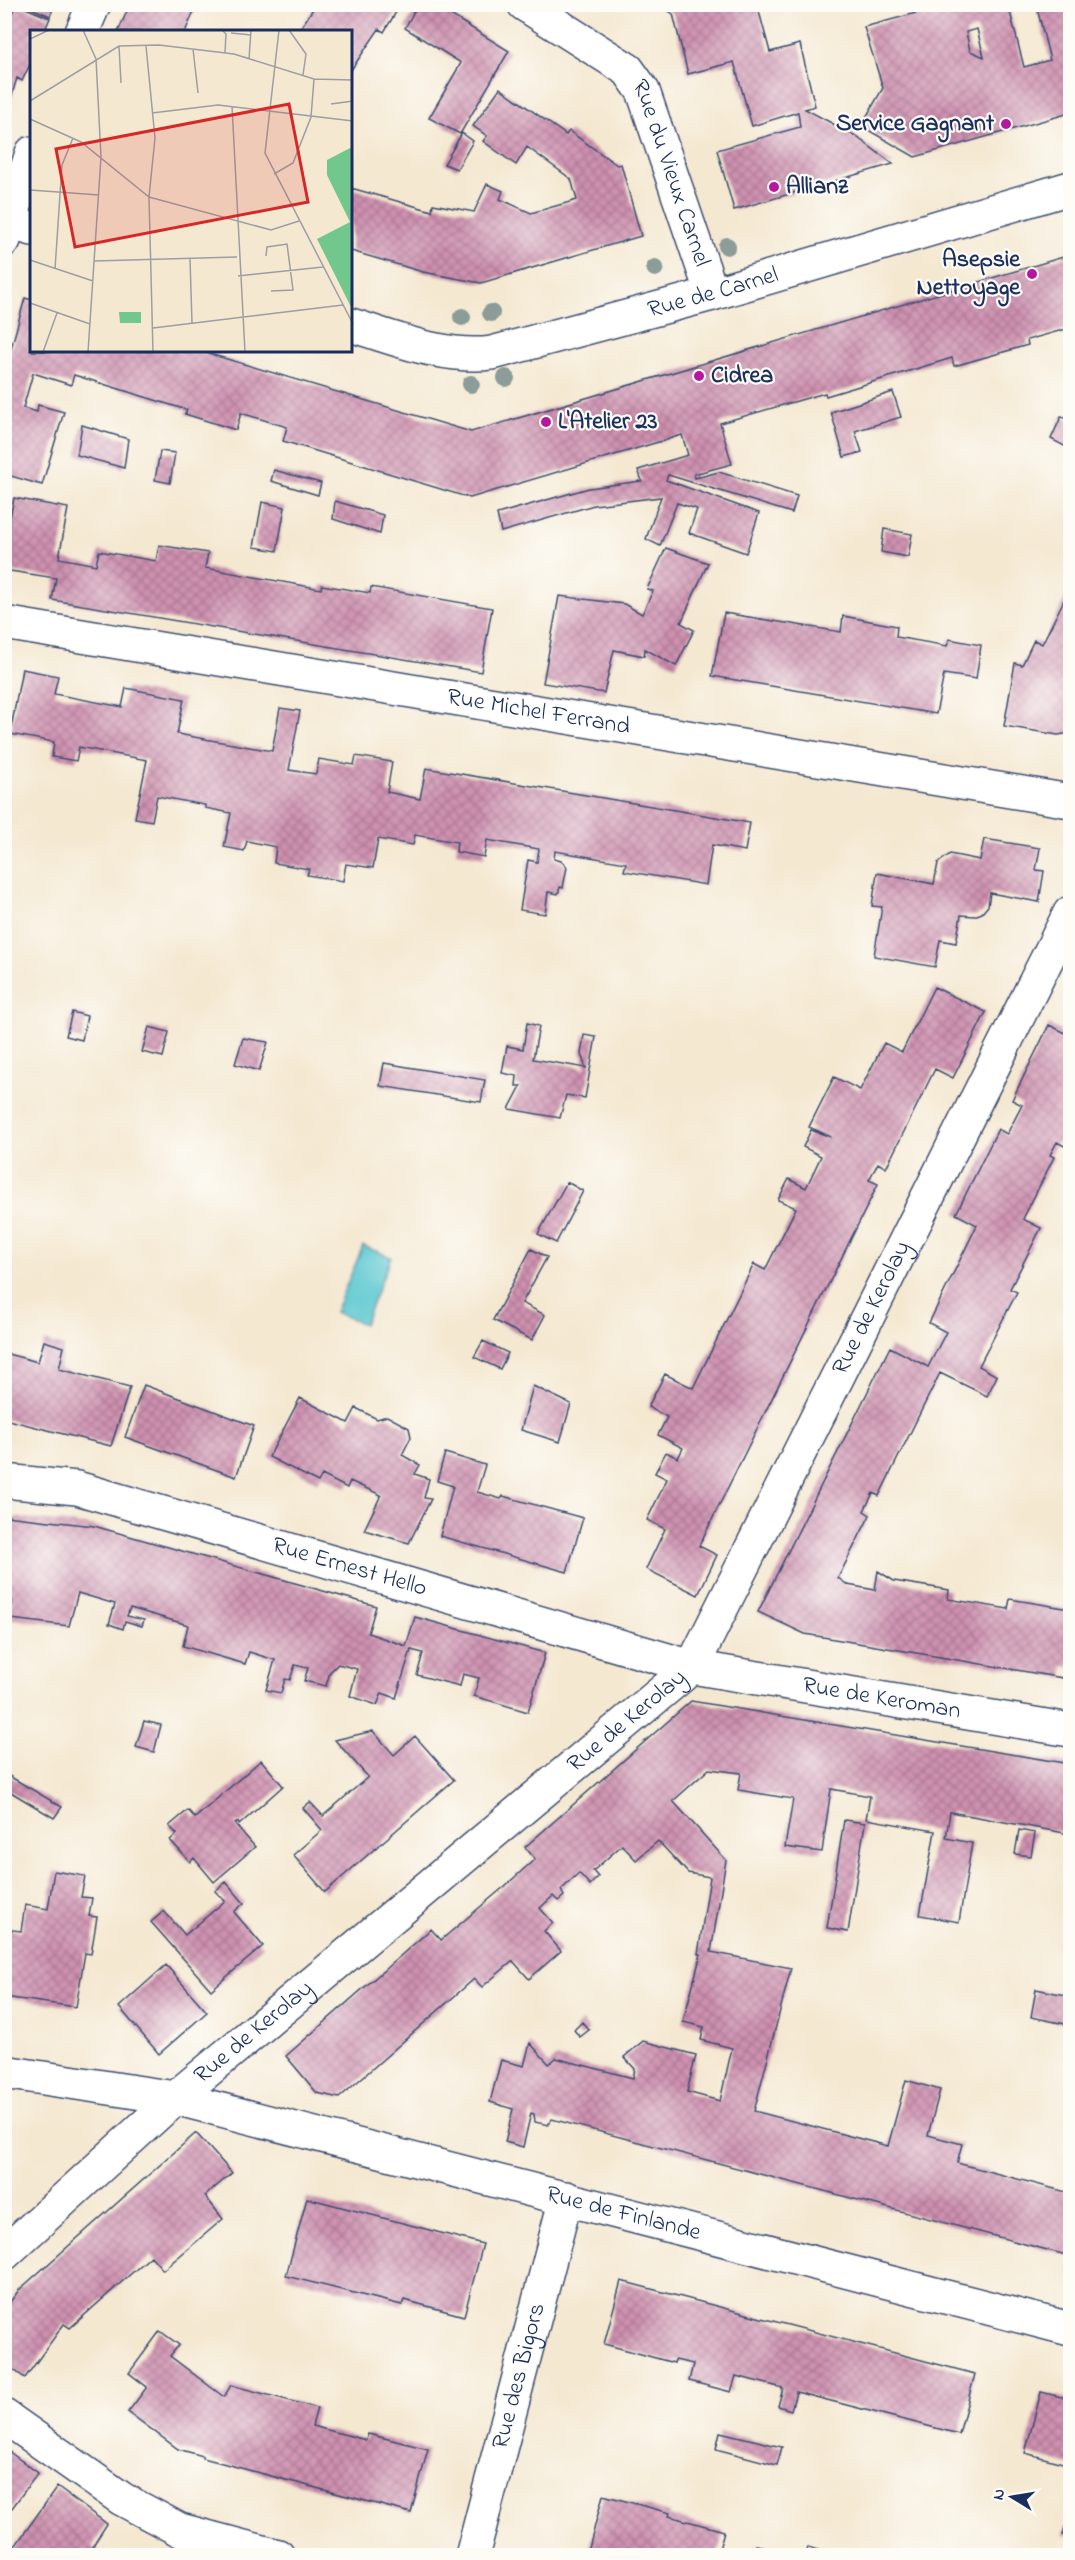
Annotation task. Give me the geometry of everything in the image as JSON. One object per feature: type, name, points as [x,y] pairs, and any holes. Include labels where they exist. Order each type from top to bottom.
[{"type":"street","points":[[83,30],[93,4]]},
{"type":"street","name":"Rue du Vieux Carnel","points":[[524,4],[628,70],[643,91],[712,294]]},
{"type":"street","points":[[13,228],[30,161]]},
{"type":"street","name":"Rue de Carnel","points":[[352,325],[437,351],[471,355],[492,352],[712,294],[1071,188]]},
{"type":"street","name":"Rue Michel Ferrand","points":[[4,623],[1071,801]]},
{"type":"street","name":"Rue de Kerolay","points":[[4,2254],[175,2098],[692,1667],[1071,913]]},
{"type":"street","name":"Rue Ernest Hello","points":[[4,1481],[77,1488],[692,1667]]},
{"type":"street","name":"Rue de Keroman","points":[[692,1667],[1071,1730]]},
{"type":"street","name":"Rue de Finlande","points":[[4,2072],[175,2098],[1071,2329]]},
{"type":"street","name":"Rue des Bigors","points":[[472,2556],[566,2198]]},
{"type":"street","points":[[4,2416],[122,2499],[180,2530],[278,2556]]},
{"type":"water","points":[[363,1246],[391,1257],[364,1324],[335,1312]]},
{"type":"building","points":[[16,4],[50,18],[45,30],[30,30],[30,64],[22,81],[17,78],[9,105],[4,104],[4,32]]},
{"type":"building","points":[[22,4],[55,4],[50,16]]},
{"type":"building","points":[[130,4],[197,4],[186,30],[119,30]]},
{"type":"building","points":[[316,4],[401,4],[384,32],[379,29],[352,69],[352,30],[299,30]]},
{"type":"building","points":[[418,4],[433,4],[509,51],[460,134],[429,118],[461,63],[405,28]]},
{"type":"building","points":[[658,4],[757,4],[770,52],[800,44],[815,106],[805,109],[854,135],[893,164],[734,210],[717,150],[800,127],[798,112],[752,126],[734,62],[688,74],[673,14]]},
{"type":"building","points":[[950,4],[1008,4],[1024,67],[1050,60],[1036,4],[1070,4],[1070,113],[915,157],[861,126],[883,88],[864,27]],"holes":[[[977,29],[984,57],[970,51],[966,32]]]},
{"type":"building","points":[[500,88],[566,135],[569,131],[617,165],[621,164],[641,236],[481,283],[423,272],[352,251],[352,188],[432,211],[433,204],[474,212],[487,184],[503,191],[500,199],[531,213],[577,200],[571,179],[527,147],[516,165],[483,141],[487,136],[473,126]]},
{"type":"building","points":[[462,133],[473,141],[457,169],[444,164]]},
{"type":"building","points":[[1070,255],[1070,328],[1027,340],[1028,345],[954,366],[952,358],[826,396],[825,393],[720,423],[732,464],[694,474],[695,478],[719,472],[797,496],[792,513],[668,475],[666,480],[759,513],[746,553],[689,533],[697,509],[677,503],[660,546],[646,539],[661,497],[594,505],[501,532],[497,514],[589,488],[642,481],[638,470],[688,455],[682,435],[470,498],[283,441],[287,427],[241,413],[236,430],[185,414],[187,410],[74,375],[71,385],[33,373],[23,408],[37,412],[38,405],[64,412],[42,485],[4,474],[4,374],[25,298],[30,299],[30,352],[203,352],[471,432]]},
{"type":"building","points":[[893,392],[901,417],[855,431],[862,452],[844,457],[831,412]]},
{"type":"building","points":[[1061,417],[1070,419],[1070,449],[1051,439]]},
{"type":"building","points":[[82,425],[128,439],[124,468],[77,455]]},
{"type":"building","points":[[160,451],[175,453],[170,483],[155,480]]},
{"type":"building","points":[[274,470],[321,483],[318,495],[271,481]]},
{"type":"building","points":[[14,498],[68,508],[59,558],[96,565],[99,551],[156,561],[159,545],[208,553],[205,568],[321,589],[322,585],[370,593],[371,587],[492,608],[481,672],[52,600],[56,578],[4,570],[4,548]]},
{"type":"building","points":[[335,501],[383,515],[380,534],[333,519]]},
{"type":"building","points":[[262,502],[285,507],[277,551],[254,547]]},
{"type":"building","points":[[884,529],[912,534],[908,557],[881,552]]},
{"type":"building","points":[[666,548],[708,563],[681,623],[694,630],[676,666],[645,649],[644,656],[614,650],[604,693],[543,683],[559,596],[624,604],[642,614],[653,591],[647,589]]},
{"type":"building","points":[[1070,588],[1070,733],[1058,735],[1004,726],[1015,663],[1022,665],[1034,640],[1042,644]]},
{"type":"building","points":[[724,613],[841,632],[843,616],[897,626],[896,637],[947,646],[949,639],[981,645],[976,679],[944,674],[936,714],[712,676]]},
{"type":"building","points":[[22,669],[58,676],[54,694],[122,707],[126,688],[184,699],[177,734],[272,751],[280,708],[300,711],[289,770],[316,774],[319,759],[354,765],[356,756],[392,762],[387,792],[420,799],[426,768],[750,823],[745,851],[712,845],[706,885],[624,871],[626,863],[555,851],[554,859],[561,861],[567,867],[563,888],[560,887],[558,894],[548,892],[545,914],[520,910],[528,860],[537,862],[539,849],[487,840],[484,857],[456,852],[457,842],[415,835],[413,845],[378,839],[373,868],[346,864],[343,881],[307,875],[309,869],[274,863],[276,847],[247,841],[244,851],[224,847],[231,813],[205,808],[205,805],[157,796],[152,821],[135,818],[147,760],[79,747],[76,761],[52,757],[54,742],[10,734]]},
{"type":"building","points":[[984,839],[1040,848],[1036,870],[1044,871],[1039,902],[990,893],[988,906],[982,913],[974,916],[961,915],[956,943],[940,940],[935,967],[874,956],[882,907],[872,906],[877,873],[934,884],[938,863],[950,854],[980,860]]},
{"type":"building","points":[[934,987],[986,1012],[953,1078],[935,1069],[886,1168],[878,1163],[869,1180],[878,1184],[699,1546],[717,1555],[698,1595],[646,1569],[665,1529],[647,1520],[667,1479],[655,1473],[666,1452],[678,1458],[683,1448],[658,1435],[667,1417],[648,1407],[665,1374],[693,1388],[754,1264],[765,1270],[796,1208],[778,1200],[789,1179],[806,1188],[821,1156],[803,1147],[811,1130],[831,1137],[809,1127],[834,1077],[860,1090],[884,1043],[902,1052]]},
{"type":"building","points":[[72,1012],[87,1016],[82,1040],[66,1036]]},
{"type":"building","points":[[527,1023],[539,1026],[533,1059],[586,1068],[581,1054],[584,1035],[596,1037],[585,1098],[566,1095],[560,1118],[509,1109],[521,1086],[516,1086],[517,1076],[502,1073],[507,1046],[523,1049]]},
{"type":"building","points":[[1049,1025],[1070,1035],[1070,1149],[1057,1142],[1050,1155],[1054,1157],[1023,1219],[1041,1228],[1010,1289],[1017,1292],[979,1366],[997,1376],[987,1396],[940,1373],[879,1496],[873,1493],[864,1511],[870,1515],[838,1578],[848,1585],[875,1590],[878,1571],[894,1581],[949,1590],[948,1599],[1008,1609],[1010,1599],[1070,1609],[1070,1667],[1064,1666],[1063,1678],[805,1634],[758,1612],[890,1347],[928,1367],[946,1332],[929,1323],[977,1225],[956,1214],[998,1129],[1007,1134],[1022,1105],[1012,1100]]},
{"type":"building","points":[[149,1027],[169,1032],[163,1057],[142,1052]]},
{"type":"building","points":[[243,1038],[268,1042],[259,1071],[235,1064]]},
{"type":"building","points":[[384,1063],[485,1080],[481,1102],[380,1086]]},
{"type":"building","points":[[567,1182],[583,1191],[556,1243],[538,1234]]},
{"type":"building","points":[[531,1249],[547,1257],[522,1303],[545,1315],[532,1340],[493,1320]]},
{"type":"building","points":[[44,1341],[64,1347],[59,1369],[130,1387],[111,1446],[4,1419],[4,1353],[38,1362]]},
{"type":"building","points":[[483,1341],[508,1353],[500,1369],[474,1357]]},
{"type":"building","points":[[144,1385],[254,1426],[236,1477],[125,1437]]},
{"type":"building","points":[[533,1386],[571,1404],[560,1442],[521,1430]]},
{"type":"building","points":[[300,1398],[348,1423],[356,1408],[377,1419],[387,1416],[409,1428],[411,1437],[402,1455],[420,1465],[415,1474],[429,1479],[424,1498],[431,1499],[409,1543],[364,1530],[381,1495],[350,1481],[347,1488],[322,1475],[318,1482],[269,1457]]},
{"type":"building","points":[[445,1453],[485,1465],[477,1492],[501,1499],[503,1496],[583,1518],[567,1572],[440,1536],[453,1486],[437,1481]]},
{"type":"building","points":[[5,1516],[94,1526],[376,1606],[368,1633],[406,1646],[415,1617],[545,1653],[528,1712],[474,1696],[479,1678],[463,1674],[460,1686],[417,1675],[423,1653],[411,1650],[396,1698],[382,1693],[377,1705],[350,1696],[357,1669],[338,1664],[330,1672],[326,1686],[304,1681],[308,1668],[295,1665],[290,1680],[285,1679],[281,1693],[266,1690],[275,1660],[249,1652],[245,1664],[183,1646],[188,1625],[130,1608],[127,1616],[144,1620],[142,1626],[125,1621],[123,1629],[109,1624],[115,1604],[78,1593],[69,1626],[11,1619],[12,1600],[5,1599]]},
{"type":"building","points":[[691,1701],[1070,1764],[1070,1834],[950,1812],[946,1838],[972,1843],[959,1922],[920,1915],[935,1831],[866,1819],[870,1796],[831,1789],[822,1852],[785,1847],[793,1799],[738,1790],[741,1773],[709,1769],[673,1801],[726,1860],[711,1952],[791,1968],[754,2111],[888,2146],[906,2080],[940,2090],[928,2135],[962,2144],[957,2163],[1070,2193],[1070,2256],[552,2119],[548,2125],[535,2122],[534,2114],[531,2113],[523,2147],[505,2142],[513,2109],[490,2102],[501,2060],[524,2066],[530,2043],[549,2064],[556,2058],[633,2078],[635,2069],[624,2057],[643,2041],[696,2055],[687,2092],[720,2101],[732,2048],[701,2040],[704,2027],[683,2022],[701,1954],[698,1954],[710,1877],[688,1873],[658,1841],[636,1860],[622,1845],[593,1871],[598,1877],[590,1885],[579,1873],[561,1890],[564,1896],[558,1901],[553,1896],[540,1908],[553,1923],[544,1931],[561,1951],[529,1979],[513,1961],[482,1987],[474,1979],[339,2098],[317,2093],[286,2056],[431,1929],[441,1940],[505,1886],[535,1859],[525,1847]]},
{"type":"building","points":[[144,1721],[161,1725],[154,1752],[136,1747]]},
{"type":"building","points":[[373,1731],[394,1755],[415,1736],[454,1780],[325,1892],[293,1855],[322,1830],[303,1808],[310,1802],[323,1816],[368,1777],[335,1740]]},
{"type":"building","points":[[261,1760],[283,1786],[239,1825],[238,1822],[235,1824],[255,1847],[214,1882],[194,1858],[190,1862],[170,1840],[177,1834],[169,1826],[188,1810],[195,1818]]},
{"type":"building","points":[[4,1773],[62,1807],[54,1818],[4,1788]]},
{"type":"building","points":[[844,1820],[865,1823],[848,1932],[827,1928]]},
{"type":"building","points":[[1019,1830],[1035,1833],[1031,1856],[1015,1854]]},
{"type":"building","points":[[54,1871],[85,1876],[81,1897],[92,1898],[89,1916],[97,1917],[91,1954],[85,1953],[76,2007],[4,1997],[4,1929],[21,1931],[25,1905],[48,1909]]},
{"type":"building","points":[[226,1882],[244,1903],[234,1912],[263,1946],[211,1990],[151,1922],[164,1911],[185,1935],[225,1901],[215,1891]]},
{"type":"building","points":[[166,1965],[207,2012],[159,2054],[119,2007]]},
{"type":"building","points":[[1036,1989],[1070,1996],[1068,2011],[1070,2011],[1070,2025],[1031,2017]]},
{"type":"building","points":[[582,2022],[589,2030],[580,2037],[574,2030]]},
{"type":"building","points":[[196,2133],[232,2173],[205,2196],[223,2219],[163,2270],[151,2256],[70,2328],[64,2324],[25,2378],[4,2363],[4,2310],[19,2290]]},
{"type":"building","points":[[307,2198],[483,2244],[464,2316],[404,2300],[402,2305],[286,2276]]},
{"type":"building","points":[[621,2281],[975,2374],[959,2434],[796,2392],[791,2410],[778,2406],[783,2388],[736,2376],[731,2392],[689,2381],[693,2364],[675,2360],[674,2363],[604,2344]]},
{"type":"building","points":[[160,2331],[179,2345],[170,2356],[224,2397],[231,2385],[317,2408],[312,2426],[366,2440],[368,2434],[428,2449],[411,2513],[203,2458],[203,2456],[178,2449],[128,2412],[147,2387],[129,2373]]},
{"type":"building","points":[[1041,2392],[1070,2399],[1070,2465],[1025,2453]]},
{"type":"building","points":[[720,2432],[782,2447],[777,2465],[716,2449]]},
{"type":"building","points":[[4,2448],[38,2473],[12,2508],[4,2502]]},
{"type":"building","points":[[57,2487],[107,2524],[92,2547],[106,2556],[22,2556],[13,2549]]},
{"type":"building","points":[[603,2495],[670,2513],[669,2516],[724,2531],[718,2553],[724,2556],[587,2556]]},
{"type":"building","points":[[1067,2522],[1070,2523],[1070,2537],[1063,2535]]},
{"type":"building","points":[[756,2545],[802,2554],[802,2556],[752,2556]]},
{"type":"building","points":[[808,2547],[834,2555],[834,2556],[806,2556]]},
{"type":"place","name":"Service Gagnant","points":[[1006,124]]},
{"type":"place","name":"Allianz","points":[[774,187]]},
{"type":"place","name":"Asepsie Nettoyage","points":[[1032,274]]},
{"type":"place","name":"Cidrea","points":[[699,376]]},
{"type":"place","name":"L'Atelier 23","points":[[546,422]]}]
